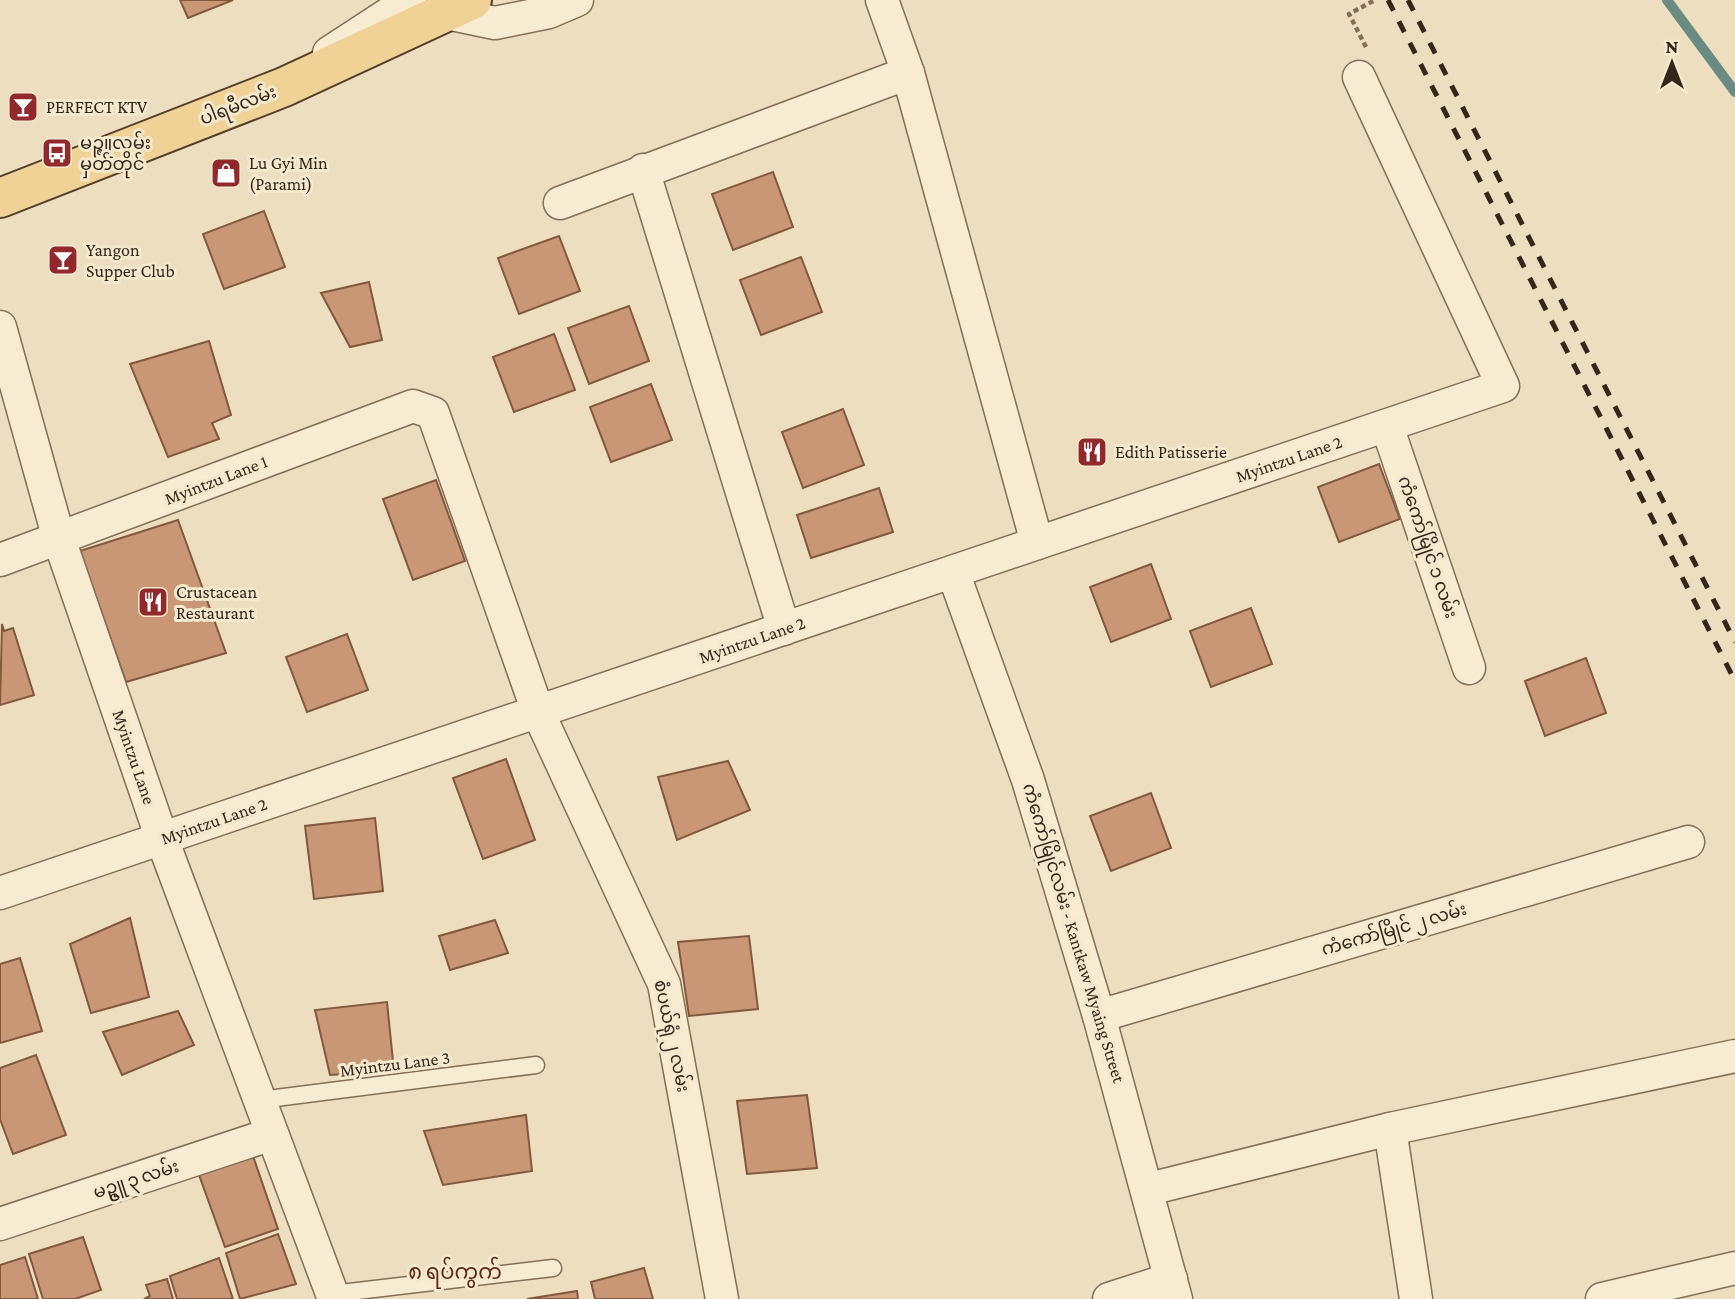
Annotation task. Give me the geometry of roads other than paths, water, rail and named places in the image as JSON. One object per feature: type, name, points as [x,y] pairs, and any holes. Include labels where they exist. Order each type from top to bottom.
[{"type":"main road","name":"ပါရမီလမ်း","points":[[0,198],[284,87],[459,6]]},
{"type":"street","points":[[284,87],[331,51],[410,0]]},
{"type":"street","points":[[459,6],[495,23],[549,12],[577,0]]},
{"type":"street","points":[[882,0],[908,73],[1037,544]]},
{"type":"street","name":"Myintzu Lane 2","points":[[0,894],[1503,386],[1365,67]]},
{"type":"street","points":[[560,203],[908,73]]},
{"type":"street","points":[[643,170],[784,629]]},
{"type":"street","name":"Myintzu Lane","points":[[0,327],[59,539],[162,839],[333,1296]]},
{"type":"street","name":"Myintzu Lane 1","points":[[0,560],[413,406],[433,413]]},
{"type":"street","name":"စံပယ်ရုံ ၂ လမ်း","points":[[433,413],[538,712],[664,984],[722,1299]]},
{"type":"street","name":"ကံကော်မြိုင် ၁ လမ်း","points":[[1387,426],[1469,668]]},
{"type":"street","name":"ကံကော်မြိုင်လမ်း - Kantkaw Myaing Street","points":[[953,572],[1028,780],[1149,1189],[1174,1289]]},
{"type":"street","name":"ကံကော်မြိုင် ၂ လမ်း","points":[[1099,1016],[1688,842]]},
{"type":"street","points":[[1149,1189],[1390,1129],[1735,1056]]},
{"type":"street","points":[[1390,1129],[1416,1299]]},
{"type":"street","name":"မဥ္ဇူ ၃ လမ်း","points":[[0,1224],[272,1134]]},
{"type":"street","points":[[1602,1299],[1735,1268]]},
{"type":"street","points":[[1109,1299],[1174,1289]]},
{"type":"lane","name":"Myintzu Lane 3","points":[[260,1100],[536,1066]]},
{"type":"lane","points":[[333,1296],[553,1268]]},
{"type":"waterway","points":[[1667,0],[1735,92]]},
{"type":"railway","points":[[1388,0],[1735,681]]},
{"type":"railway","points":[[1408,0],[1735,642]]},
{"type":"place","name":"PERFECT KTV","points":[[23,107]]},
{"type":"place","name":"မဉ္ဇူလမ်း မှတ်တိုင်","points":[[57,153]]},
{"type":"place","name":"Lu Gyi Min (Parami)","points":[[226,173]]},
{"type":"place","name":"Yangon Supper Club","points":[[63,260]]},
{"type":"place","name":"Edith Patisserie","points":[[1092,452]]},
{"type":"place","name":"Crustacean Restaurant","points":[[153,602]]},
{"type":"district","name":"၈ ရပ်ကွက်","points":[[455,1272]]}]
